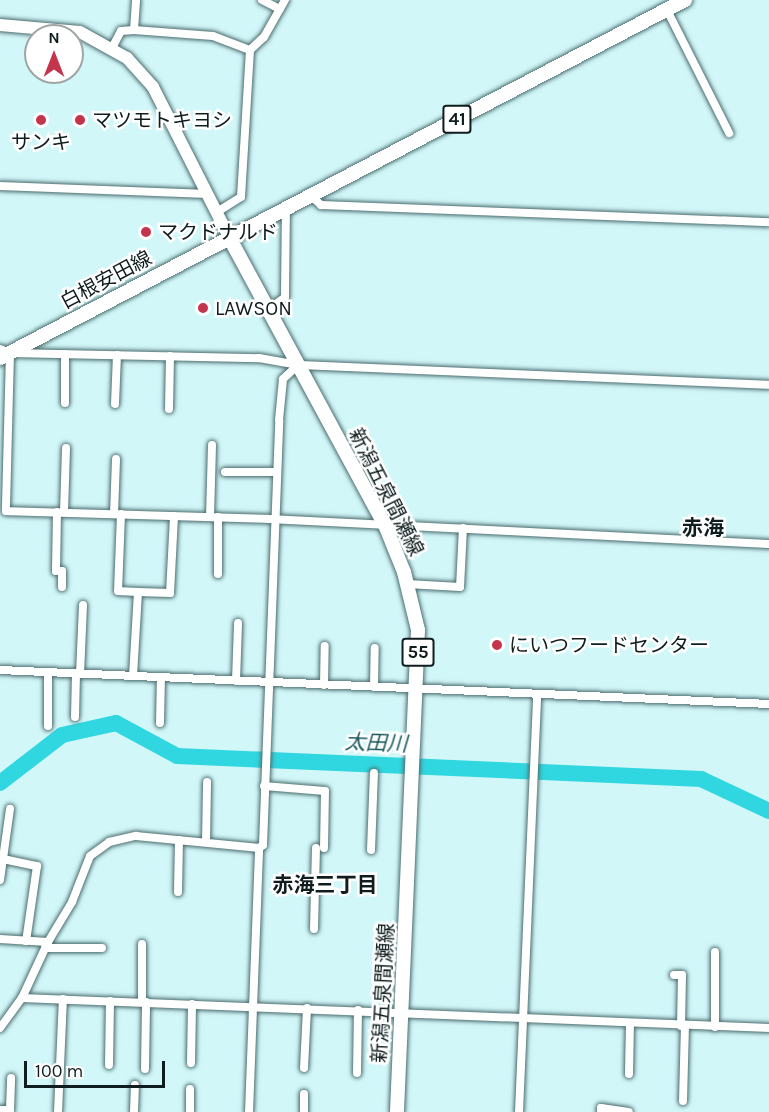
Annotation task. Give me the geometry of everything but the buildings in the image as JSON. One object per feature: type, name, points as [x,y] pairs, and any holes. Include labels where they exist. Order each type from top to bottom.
[{"type":"main road","name":"41","points":[[229,237],[686,0]]},
{"type":"main road","name":"新潟五泉間瀬線","points":[[229,237],[385,525],[407,584],[418,630],[397,1112]]},
{"type":"main road","name":"白根安田線","points":[[3,353],[229,237]]},
{"type":"street","points":[[134,30],[136,0]]},
{"type":"street","points":[[262,0],[280,9]]},
{"type":"street","points":[[217,212],[241,197],[249,50],[264,37],[285,0]]},
{"type":"street","points":[[667,9],[729,133]]},
{"type":"street","points":[[0,25],[80,32],[112,48],[153,87],[229,237]]},
{"type":"street","points":[[112,48],[121,32],[134,30],[213,36],[249,50]]},
{"type":"street","points":[[0,186],[208,194]]},
{"type":"street","points":[[310,195],[321,206],[769,222]]},
{"type":"street","points":[[268,310],[285,297],[286,207]]},
{"type":"street","points":[[769,385],[298,365],[259,358],[3,353],[6,511],[214,517],[769,544]]},
{"type":"street","points":[[64,403],[65,354]]},
{"type":"street","points":[[115,404],[117,355]]},
{"type":"street","points":[[169,409],[170,356]]},
{"type":"street","points":[[249,1112],[260,848],[263,845],[276,472],[283,378],[298,365]]},
{"type":"street","points":[[212,445],[218,573]]},
{"type":"street","points":[[62,587],[62,571],[56,571],[66,448]]},
{"type":"street","points":[[116,459],[118,591],[170,593],[174,516]]},
{"type":"street","points":[[225,472],[276,472]]},
{"type":"street","points":[[407,584],[460,587],[463,528]]},
{"type":"street","points":[[133,676],[138,592]]},
{"type":"street","points":[[75,717],[83,605]]},
{"type":"street","points":[[236,681],[238,623]]},
{"type":"street","points":[[324,685],[325,646]]},
{"type":"street","points":[[374,687],[375,648]]},
{"type":"street","points":[[0,670],[769,704]]},
{"type":"street","points":[[48,672],[48,726]]},
{"type":"street","points":[[160,723],[161,677]]},
{"type":"street","points":[[519,1112],[537,694]]},
{"type":"street","points":[[370,850],[374,773]]},
{"type":"street","points":[[206,842],[207,782]]},
{"type":"street","points":[[264,786],[325,791],[314,929]]},
{"type":"street","points":[[0,880],[10,809]]},
{"type":"street","points":[[0,1028],[22,998],[46,945],[72,902],[90,856],[109,842],[136,836],[260,848]]},
{"type":"street","points":[[178,892],[179,840]]},
{"type":"street","points":[[3,859],[37,866],[26,941]]},
{"type":"street","points":[[0,939],[46,945],[102,948]]},
{"type":"street","points":[[142,944],[145,1069]]},
{"type":"street","points":[[715,952],[715,1027]]},
{"type":"street","points":[[674,975],[682,975],[683,1101]]},
{"type":"street","points":[[22,998],[769,1028]]},
{"type":"street","points":[[58,1112],[63,999]]},
{"type":"street","points":[[109,1065],[110,1001]]},
{"type":"street","points":[[191,1063],[192,1004]]},
{"type":"street","points":[[304,1068],[307,1008]]},
{"type":"street","points":[[357,1073],[358,1010]]},
{"type":"street","points":[[629,1074],[630,1023]]},
{"type":"street","points":[[0,1110],[10,1110],[11,1078]]},
{"type":"street","points":[[134,1112],[135,1085]]},
{"type":"street","points":[[190,1089],[190,1112]]},
{"type":"street","points":[[304,1094],[304,1112]]},
{"type":"street","points":[[601,1112],[601,1108],[629,1112]]},
{"type":"waterway","name":"太田川","points":[[0,783],[62,735],[116,723],[177,756],[701,779],[769,811]]},
{"type":"place","name":"サンキ","points":[[41,120]]},
{"type":"place","name":"マツモトキヨシ","points":[[80,120]]},
{"type":"place","name":"マクドナルド","points":[[146,232]]},
{"type":"place","name":"LAWSON","points":[[203,308]]},
{"type":"place","name":"にいつフードセンター","points":[[497,645]]},
{"type":"district","name":"赤海","points":[[703,528]]},
{"type":"district","name":"赤海三丁目","points":[[325,885]]}]
